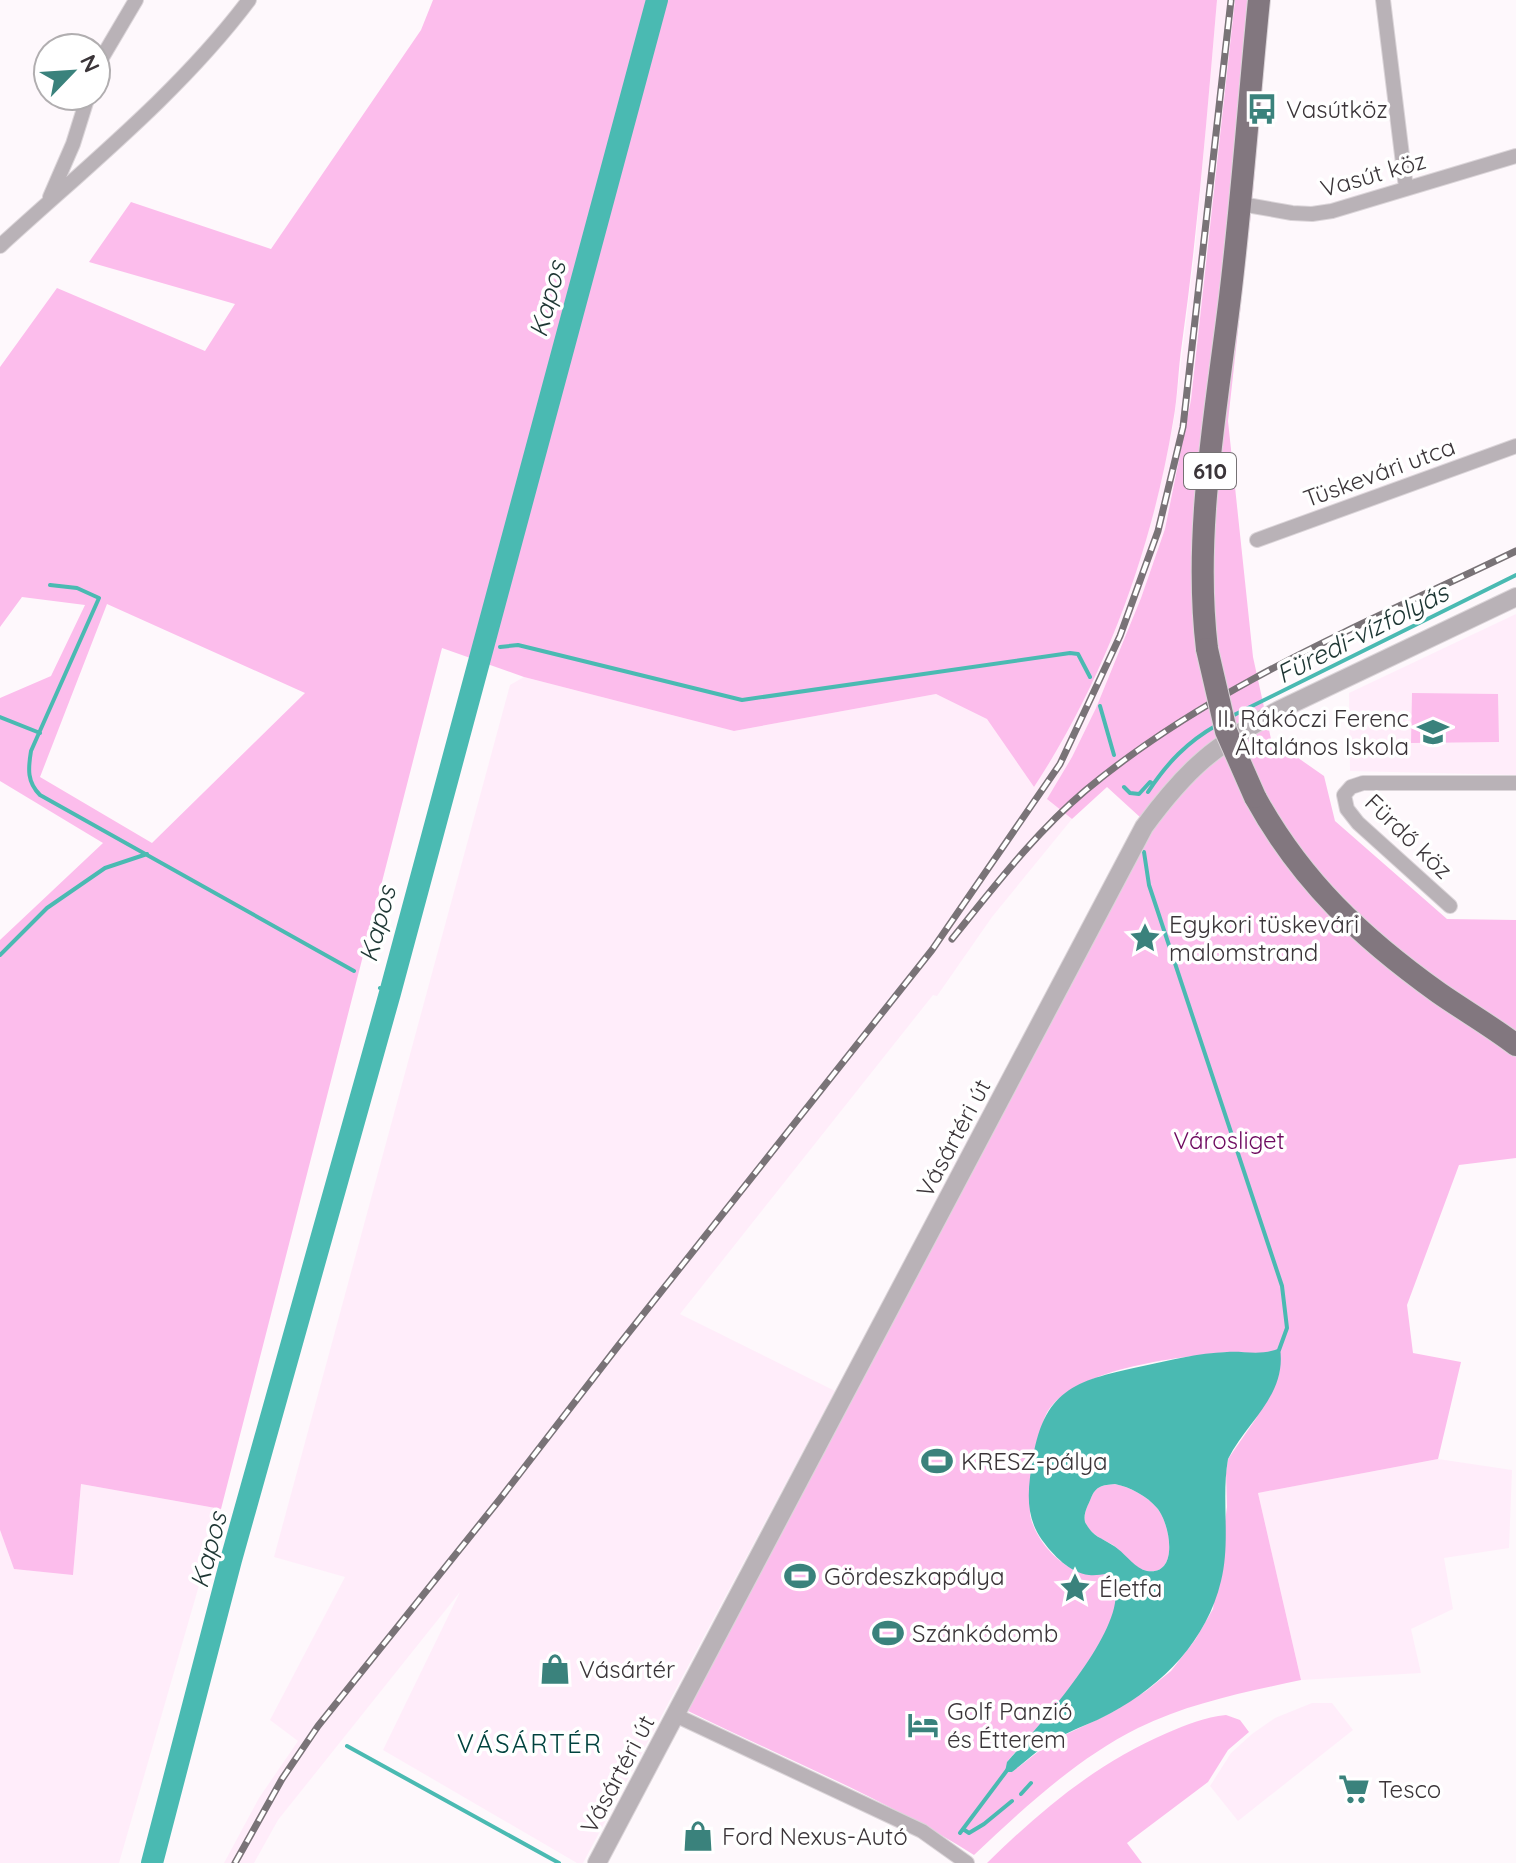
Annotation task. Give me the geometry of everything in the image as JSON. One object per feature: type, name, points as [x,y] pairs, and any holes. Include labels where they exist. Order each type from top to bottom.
[{"type":"main road","name":"610","points":[[1259,0],[1241,204],[1205,514],[1202,579],[1207,649],[1226,731],[1255,797],[1280,841],[1303,872],[1347,919],[1398,962],[1516,1045]]},
{"type":"street","points":[[112,41],[136,0]]},
{"type":"street","points":[[0,246],[173,86],[210,49],[249,0]]},
{"type":"street","points":[[1383,0],[1406,188]]},
{"type":"street","points":[[49,201],[83,112]]},
{"type":"street","name":"Vasút köz","points":[[1241,204],[1312,214],[1516,156]]},
{"type":"street","name":"Tüskevári utca","points":[[1257,540],[1516,446]]},
{"type":"street","name":"Vásártéri út","points":[[597,1863],[1144,827],[1173,787],[1214,748],[1279,710],[1516,597]]},
{"type":"street","name":"Fürdő köz","points":[[1450,906],[1358,823],[1347,809],[1344,795],[1351,787],[1363,783],[1516,783]]},
{"type":"street","points":[[675,1715],[922,1831],[967,1863]]},
{"type":"shaded area","points":[[1217,0],[1235,0],[1191,400],[1165,529],[1141,598],[1096,708],[1048,798],[1072,819],[992,917],[937,996],[933,995],[680,1314],[835,1391],[583,1863],[577,1863],[383,1750],[460,1592],[278,1820],[254,1863],[224,1863],[259,1798],[298,1741],[270,1720],[345,1577],[274,1557],[510,685],[524,677],[734,731],[936,694],[987,718],[1034,787],[1082,703],[1123,608],[1160,487],[1174,420],[1195,249]]},
{"type":"shaded area","name":"II. Rákóczi Ferenc Általános Iskola","points":[[1516,614],[1516,775],[1350,771],[1349,693]]},
{"type":"shaded area","points":[[1438,1459],[1512,1470],[1509,1548],[1444,1558],[1453,1609],[1411,1629],[1421,1673],[1301,1680],[1258,1493]]},
{"type":"shaded area","points":[[81,1484],[221,1509],[119,1863],[0,1863],[0,1530],[14,1569],[73,1574]]},
{"type":"shaded area","points":[[1312,1703],[1332,1703],[1353,1730],[1238,1821],[1210,1786],[1231,1753],[1252,1734],[1275,1718]]},
{"type":"green space","points":[[433,0],[1217,0],[1176,402],[1152,517],[1139,565],[1104,658],[1083,702],[1034,787],[987,719],[936,694],[734,731],[524,677],[442,648],[221,1509],[81,1484],[73,1575],[14,1569],[0,1530],[0,940],[103,843],[0,781],[0,698],[51,676],[85,605],[22,597],[0,627],[0,367],[57,288],[205,351],[235,304],[89,262],[131,202],[271,249],[421,30]],"holes":[[[107,604],[305,693],[152,843],[40,777]]]},
{"type":"green space","name":"Városliget","points":[[1235,0],[1270,0],[1228,421],[1253,657],[1271,739],[1324,776],[1335,821],[1447,919],[1516,920],[1516,1158],[1459,1165],[1407,1305],[1413,1353],[1461,1362],[1438,1459],[1258,1493],[1301,1680],[1197,1705],[1157,1719],[1115,1740],[1072,1769],[974,1855],[869,1797],[688,1711],[1153,829],[1107,787],[1072,819],[1047,799],[1096,708],[1141,598],[1165,529],[1191,400]],"holes":[[[1228,1352],[1267,1354],[1257,1417],[1228,1459],[1227,1507],[1213,1609],[1195,1640],[1171,1671],[1146,1691],[1111,1713],[1052,1741],[1012,1772],[1007,1762],[1092,1658],[1114,1611],[1117,1590],[1112,1577],[1079,1571],[1059,1560],[1034,1527],[1030,1513],[1031,1499],[1045,1417],[1057,1400],[1076,1387],[1127,1368]]]},
{"type":"green space","points":[[1412,693],[1498,694],[1499,742],[1411,743]]},
{"type":"green space","points":[[1115,1484],[1143,1496],[1162,1515],[1169,1547],[1164,1565],[1157,1570],[1147,1571],[1138,1567],[1091,1531],[1085,1522],[1086,1510],[1095,1491]]},
{"type":"green space","points":[[1226,1715],[1240,1720],[1249,1732],[1228,1750],[1208,1782],[1127,1843],[1142,1863],[987,1863],[1049,1806],[1094,1773],[1141,1745],[1181,1727]]},
{"type":"water","points":[[1280,1348],[1278,1380],[1228,1459],[1224,1566],[1214,1602],[1194,1641],[1165,1674],[1130,1702],[1056,1739],[1012,1772],[1005,1772],[1007,1762],[1082,1671],[1100,1642],[1112,1614],[1116,1591],[1107,1574],[1082,1574],[1062,1562],[1042,1540],[1032,1521],[1030,1480],[1046,1415],[1069,1390],[1101,1376],[1195,1355]],"holes":[[[1115,1484],[1143,1496],[1162,1515],[1169,1547],[1164,1565],[1157,1570],[1139,1568],[1090,1530],[1085,1522],[1086,1510],[1095,1491]]]},
{"type":"waterway","name":"Kapos","points":[[152,1863],[231,1560],[390,993],[657,0]]},
{"type":"waterway","name":"Füredi-vízfolyás","points":[[1232,716],[1516,575]]},
{"type":"waterway","points":[[50,585],[77,588],[99,598],[31,751],[30,775],[36,790],[354,971]]},
{"type":"waterway","points":[[500,647],[518,645],[742,700],[1070,653],[1078,654],[1090,677]]},
{"type":"waterway","name":"Kapos","points":[[482,647],[489,648]]},
{"type":"waterway","points":[[1100,706],[1114,755]]},
{"type":"waterway","points":[[0,717],[40,733]]},
{"type":"waterway","name":"Füredi-vízfolyás","points":[[1148,792],[1178,754],[1217,725]]},
{"type":"waterway","points":[[1124,787],[1130,793],[1139,794],[1150,782],[1153,784]]},
{"type":"waterway","points":[[1144,852],[1149,885],[1282,1286],[1287,1328],[1279,1350]]},
{"type":"waterway","points":[[0,955],[47,908],[105,868],[147,854]]},
{"type":"waterway","points":[[380,988],[390,993]]},
{"type":"waterway","points":[[347,1746],[559,1863]]},
{"type":"waterway","points":[[960,1833],[1008,1769]]},
{"type":"waterway","points":[[1021,1794],[1031,1783]]},
{"type":"waterway","points":[[963,1829],[969,1833],[1012,1801]]},
{"type":"railway","points":[[235,1863],[282,1779],[318,1726],[932,950],[1060,764],[1120,636],[1158,531],[1183,427],[1231,0]]},
{"type":"railway","points":[[952,939],[1049,824],[1135,752],[1186,718],[1293,658],[1516,551]]},
{"type":"place","name":"Vasútköz","points":[[1262,109]]},
{"type":"place","name":"II. Rákóczi Ferenc Általános Iskola","points":[[1433,732]]},
{"type":"place","name":"Egykori tüskevári malomstrand","points":[[1145,938]]},
{"type":"place","name":"KRESZ-pálya","points":[[937,1461]]},
{"type":"place","name":"Gördeszkapálya","points":[[800,1576]]},
{"type":"place","name":"Életfa","points":[[1075,1588]]},
{"type":"place","name":"Szánkódomb","points":[[888,1633]]},
{"type":"place","name":"Vásártér","points":[[555,1669]]},
{"type":"place","name":"Golf Panzió és Étterem","points":[[923,1725]]},
{"type":"place","name":"Tesco","points":[[1354,1789]]},
{"type":"place","name":"Ford Nexus-Autó","points":[[698,1836]]},
{"type":"district","name":"VÁSÁRTÉR","points":[[530,1743]]}]
